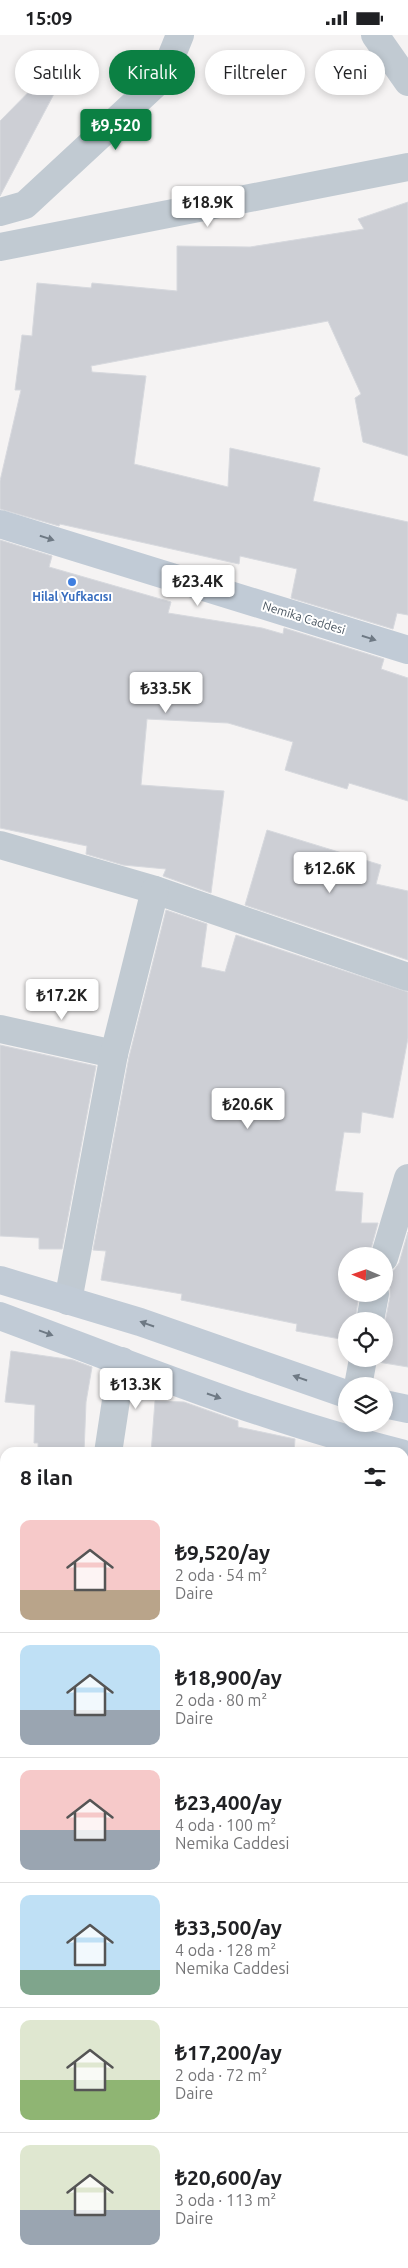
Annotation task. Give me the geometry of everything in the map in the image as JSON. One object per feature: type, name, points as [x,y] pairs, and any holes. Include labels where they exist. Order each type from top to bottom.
[{"type":"main road","name":"Nemika Caddesi","points":[[0,524],[408,650]]},
{"type":"main road","points":[[0,1280],[140,1322],[338,1391]]},
{"type":"main road","points":[[0,1316],[351,1447]]},
{"type":"main road","points":[[393,1405],[408,1409]]},
{"type":"street","points":[[0,212],[25,205],[163,77],[180,35]]},
{"type":"street","points":[[375,35],[408,82]]},
{"type":"street","points":[[0,247],[408,167]]},
{"type":"street","points":[[0,845],[155,889],[408,977]]},
{"type":"street","points":[[68,1301],[114,1054],[155,889]]},
{"type":"street","points":[[0,1029],[114,1054]]},
{"type":"street","points":[[387,1247],[408,1178]]},
{"type":"street","points":[[109,1447],[122,1361]]},
{"type":"building","points":[[26,95],[53,95],[0,196],[0,121]]},
{"type":"building","points":[[408,202],[408,456],[363,442],[355,398],[361,394],[328,321],[91,366],[92,372],[146,376],[134,464],[228,487],[230,448],[320,468],[313,501],[408,522],[408,615],[397,613],[393,629],[291,598],[297,569],[240,556],[239,564],[60,524],[59,526],[0,509],[0,481],[21,390],[15,390],[22,335],[32,336],[37,283],[91,288],[92,283],[177,291],[177,246],[250,247],[364,229],[358,219]]},
{"type":"building","points":[[0,540],[52,556],[49,567],[171,602],[168,613],[262,628],[283,634],[284,628],[384,659],[381,669],[408,678],[408,801],[349,783],[347,789],[285,770],[293,742],[228,723],[147,719],[141,785],[224,791],[211,893],[163,876],[166,869],[123,865],[86,854],[87,846],[0,828]]},
{"type":"building","points":[[267,830],[381,865],[376,884],[408,891],[408,960],[245,905]]},
{"type":"building","points":[[166,910],[207,924],[201,967],[225,972],[236,935],[408,992],[408,1038],[393,1118],[362,1112],[360,1133],[344,1132],[335,1191],[363,1193],[361,1223],[378,1223],[371,1247],[338,1247],[338,1303],[358,1303],[356,1312],[338,1312],[338,1339],[296,1331],[297,1324],[181,1300],[182,1294],[101,1280],[106,1251],[93,1250],[129,1057]]},
{"type":"building","points":[[0,1045],[96,1066],[62,1249],[39,1249],[39,1238],[0,1236]]},
{"type":"building","points":[[408,1232],[408,1367],[393,1364],[393,1312],[387,1312],[389,1303],[393,1302],[393,1270],[399,1263]]},
{"type":"building","points":[[11,1351],[73,1360],[92,1367],[86,1402],[84,1447],[38,1447],[38,1443],[34,1443],[35,1405],[5,1402]]},
{"type":"building","points":[[155,1401],[184,1402],[238,1421],[238,1427],[295,1439],[294,1447],[151,1447]]},
{"type":"place","name":"Hilal Yufkacısı","points":[[72,582]]}]
